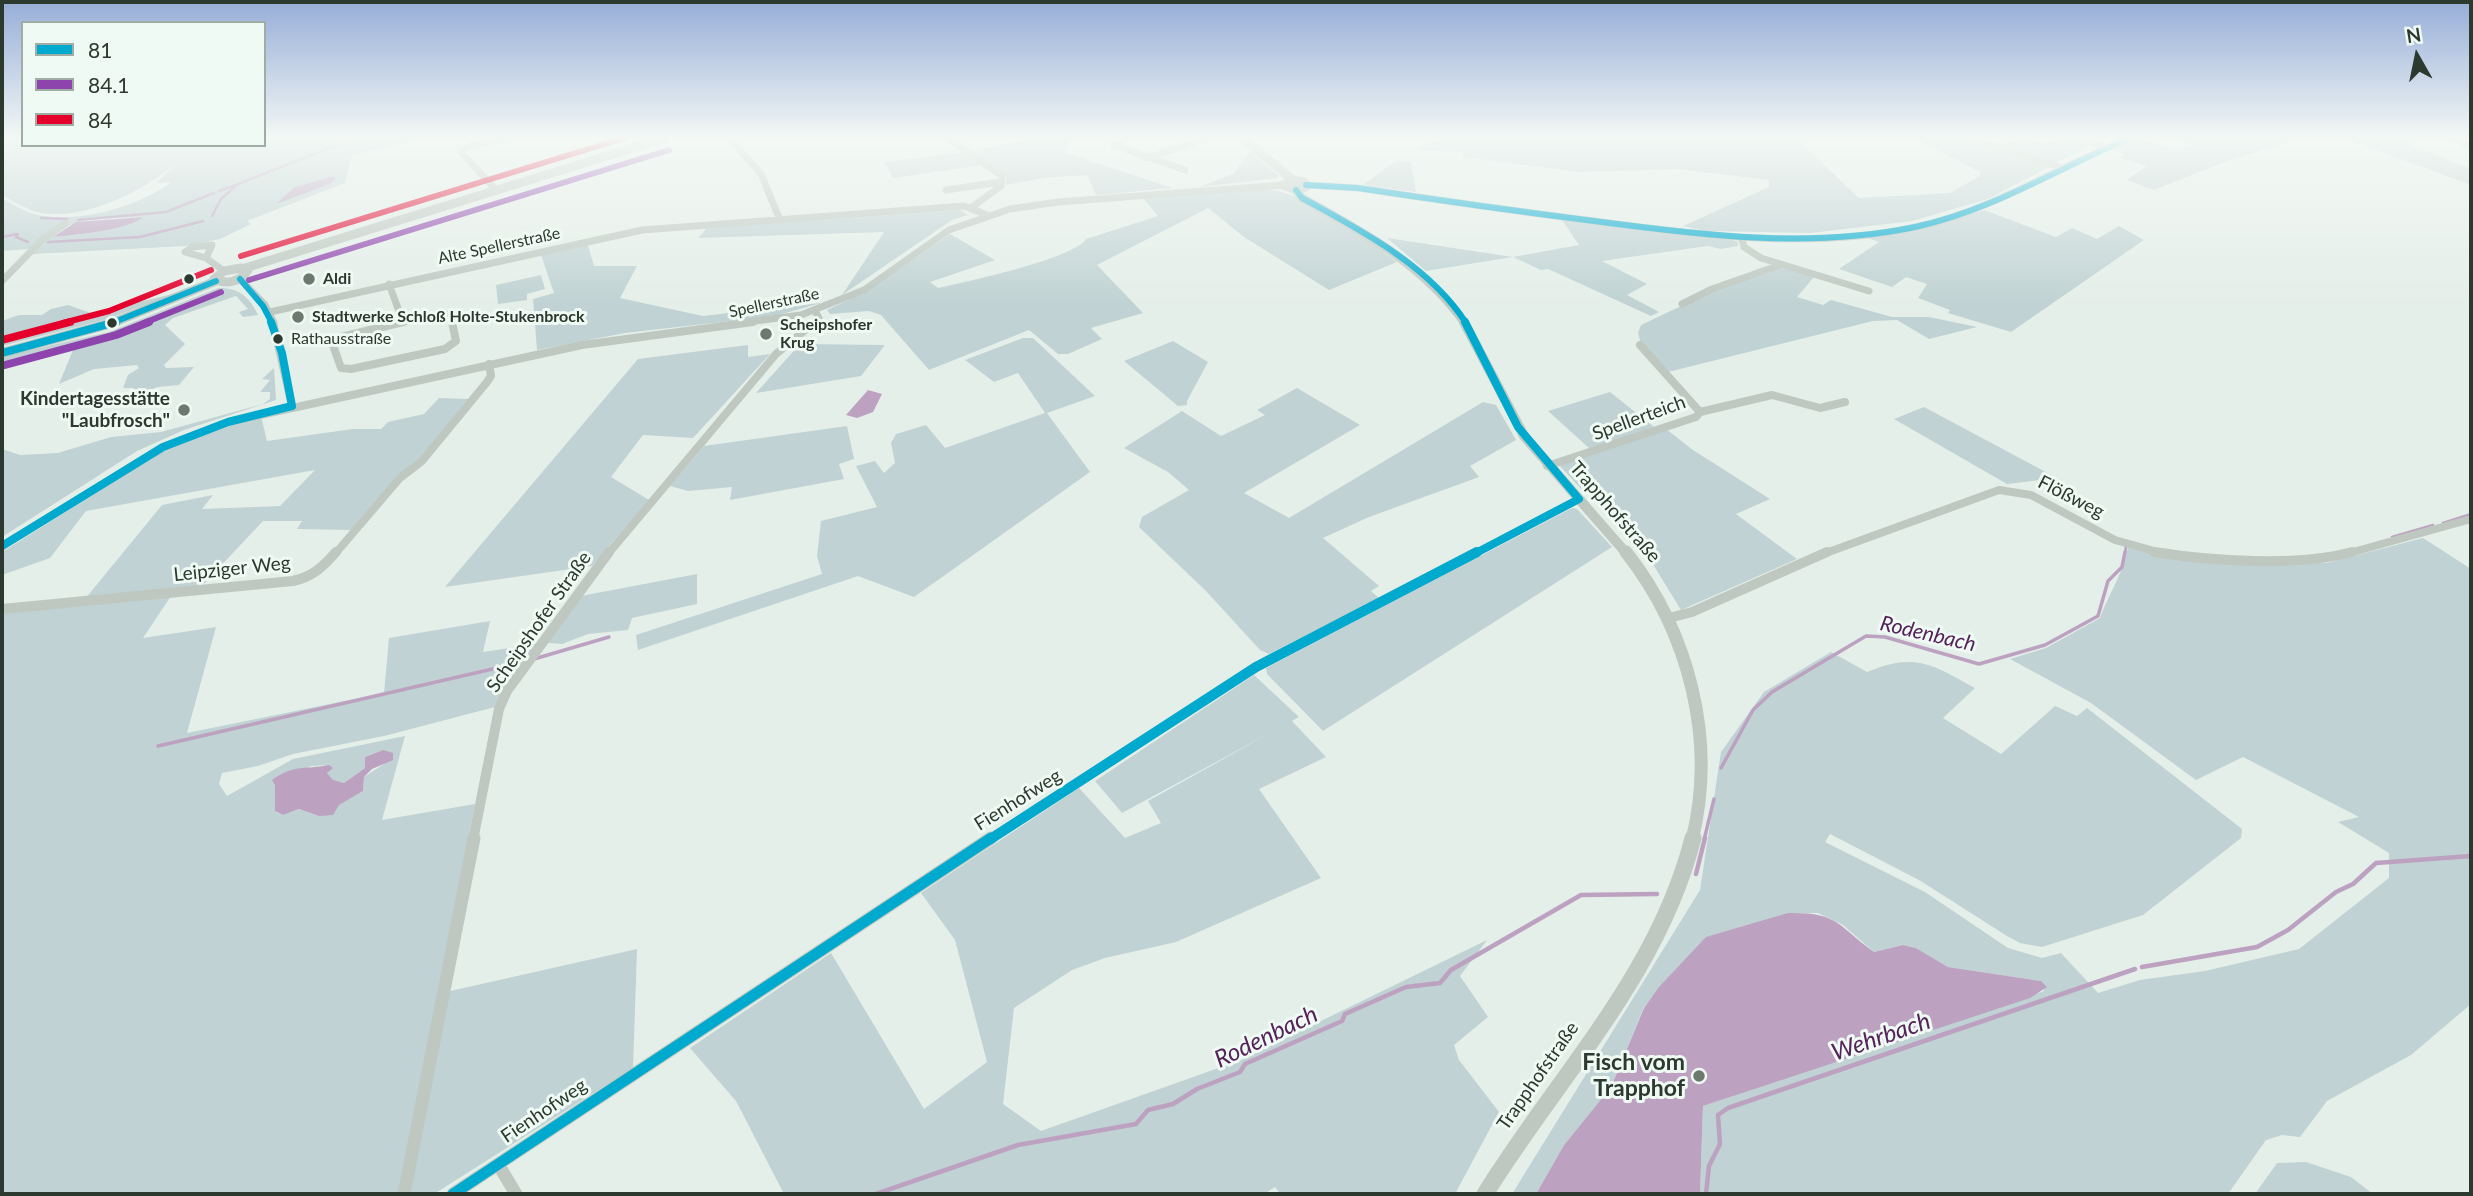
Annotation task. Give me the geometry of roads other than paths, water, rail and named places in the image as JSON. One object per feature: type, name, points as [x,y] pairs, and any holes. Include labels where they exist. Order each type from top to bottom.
[{"type":"street","points":[[216,281],[215,276],[224,271],[245,268],[480,194]]},
{"type":"street","points":[[772,194],[780,220]]},
{"type":"street","points":[[987,215],[972,207],[988,194]]},
{"type":"street","name":"Spellerstraße","points":[[2,546],[163,447],[229,422],[292,406],[583,345],[765,323],[815,311],[864,290],[949,230],[987,215],[1058,202],[1166,194]]},
{"type":"street","name":"Trapphofstraße","points":[[1299,194],[1302,198],[1338,215],[1370,237],[1436,288],[1455,308],[1470,330],[1512,418],[1547,466],[1628,553],[1669,618],[1692,681],[1702,744],[1700,807],[1684,874],[1665,922],[1640,970],[1505,1161],[1485,1194]]},
{"type":"street","points":[[1401,194],[1704,235],[1741,237],[1831,236],[1914,227],[1961,216],[2011,194]]},
{"type":"street","name":"Alte Spellerstraße","points":[[270,312],[642,230],[972,207]]},
{"type":"street","points":[[2,281],[34,248],[65,224]]},
{"type":"street","points":[[1741,237],[1748,251],[1869,292]]},
{"type":"street","points":[[206,258],[224,271]]},
{"type":"street","points":[[1682,304],[1712,289],[1780,264]]},
{"type":"street","points":[[2,353],[113,323],[216,281],[240,279],[248,273],[245,268]]},
{"type":"street","points":[[240,279],[256,291],[270,312],[283,355],[292,406]]},
{"type":"street","points":[[389,284],[403,322]]},
{"type":"street","name":"Scheipshofer Straße","points":[[404,1194],[499,709],[507,691],[583,585],[638,516],[776,354],[818,318],[815,311]]},
{"type":"street","points":[[450,314],[456,341],[445,349],[351,369],[341,368],[333,345],[337,338],[403,322],[450,314]]},
{"type":"street","name":"Spellerteich","points":[[1640,345],[1700,412]]},
{"type":"street","name":"Leipziger Weg","points":[[2,608],[293,582],[314,575],[448,430],[488,382],[491,376],[489,364]]},
{"type":"street","name":"Spellerteich","points":[[1547,466],[1696,417],[1700,412],[1772,395],[1815,408],[1845,402]]},
{"type":"street","name":"Flößweg","points":[[1669,618],[1692,612],[1794,565],[1901,523],[1999,490],[2031,495],[2115,540],[2154,552],[2194,558],[2323,560],[2471,519]]},
{"type":"street","name":"Fienhofweg","points":[[453,1194],[887,906],[1255,667],[1578,499]]},
{"type":"street","name":"Fienhofweg","points":[[498,1164],[516,1194]]},
{"type":"water","points":[[287,194],[304,194],[276,204]]},
{"type":"water","points":[[143,217],[114,229],[53,237],[76,222]]},
{"type":"water","points":[[868,390],[882,394],[873,412],[857,418],[846,415]]},
{"type":"water","points":[[383,750],[393,753],[393,760],[372,769],[364,777],[363,791],[339,805],[333,815],[319,816],[299,809],[283,815],[275,811],[275,785],[272,780],[280,775],[293,770],[329,765],[333,768],[327,773],[333,780],[344,783],[365,768],[365,757]]},
{"type":"water","points":[[1788,913],[1817,915],[1836,922],[1874,952],[1903,945],[1916,948],[1948,967],[2041,981],[2047,987],[2030,998],[1703,1106],[1700,1194],[1536,1194],[1564,1145],[1611,1087],[1644,1008],[1659,987],[1706,937]]},
{"type":"waterway","points":[[78,220],[166,212],[212,194]]},
{"type":"waterway","points":[[212,216],[227,194]]},
{"type":"waterway","points":[[41,218],[67,219]]},
{"type":"waterway","points":[[48,242],[140,237],[203,221]]},
{"type":"waterway","points":[[2,237],[18,234],[16,237],[28,242]]},
{"type":"waterway","name":"Rodenbach","points":[[2443,523],[2471,514]]},
{"type":"waterway","name":"Rodenbach","points":[[2392,537],[2433,525]]},
{"type":"waterway","name":"Rodenbach","points":[[2125,554],[2126,546]]},
{"type":"waterway","name":"Rodenbach","points":[[1721,768],[1753,710],[1772,692],[1866,636],[1885,637],[1979,664],[2045,645],[2098,616],[2108,581],[2122,567],[2125,552]]},
{"type":"waterway","points":[[534,659],[609,637]]},
{"type":"waterway","points":[[158,746],[523,662]]},
{"type":"waterway","name":"Rodenbach","points":[[1704,840],[1714,799]]},
{"type":"waterway","name":"Rodenbach","points":[[1696,874],[1705,838]]},
{"type":"waterway","name":"Wehrbach","points":[[2142,967],[2257,947],[2288,930],[2336,892],[2353,884],[2376,863],[2471,856]]},
{"type":"waterway","name":"Rodenbach","points":[[876,1194],[1018,1145],[1136,1124],[1148,1110],[1173,1104],[1197,1089],[1240,1072],[1245,1064],[1342,1021],[1345,1014],[1406,987],[1440,983],[1451,970],[1581,895],[1657,894]]},
{"type":"waterway","name":"Wehrbach","points":[[1706,1194],[1709,1166],[1720,1144],[1718,1115],[1728,1108],[2135,969]]},
{"type":"place","name":"Aldi","points":[[309,279]]},
{"type":"place","name":"Stadtwerke Schloß Holte-Stukenbrock","points":[[298,317]]},
{"type":"place","name":"Scheipshofer Krug","points":[[766,334]]},
{"type":"place","name":"Rathausstraße","points":[[278,339]]},
{"type":"place","name":"Kindertagesstätte \"Laubfrosch\"","points":[[184,410]]},
{"type":"place","name":"Fisch vom Trapphof","points":[[1699,1076]]}]
